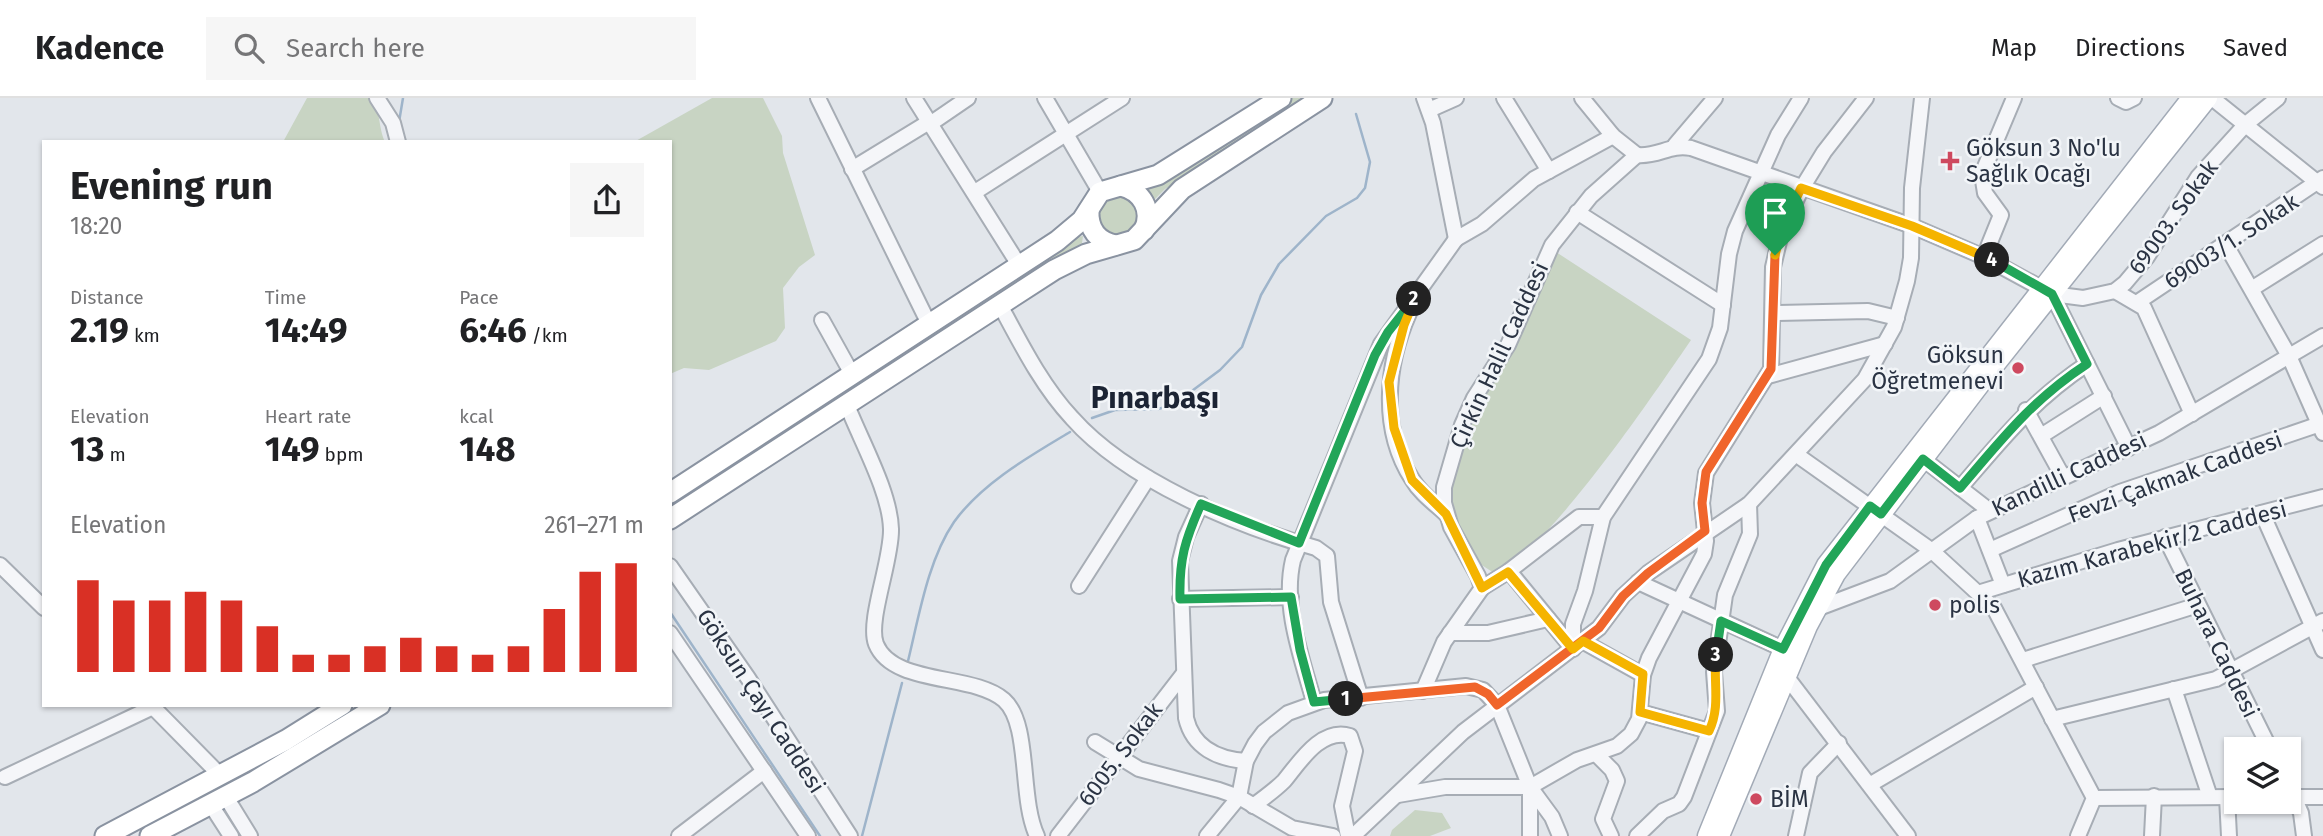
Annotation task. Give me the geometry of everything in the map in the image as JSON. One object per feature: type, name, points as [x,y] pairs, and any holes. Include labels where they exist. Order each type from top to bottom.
[{"type":"highway","points":[[672,492],[1068,233],[1089,210],[1100,192],[1168,170],[1281,98]]},
{"type":"highway","points":[[672,518],[1065,264],[1135,240],[1182,189],[1322,98]]},
{"type":"highway","points":[[1121,186],[1136,192],[1145,203],[1147,217],[1143,231]]},
{"type":"highway","points":[[1089,210],[1090,223],[1097,236],[1116,245]]},
{"type":"highway","points":[[105,836],[221,776],[339,707]]},
{"type":"highway","points":[[150,836],[219,801],[377,707]]},
{"type":"main road","points":[[1707,836],[1783,649],[1826,565],[1923,459],[2191,98]]},
{"type":"main road","points":[[1720,836],[1816,609],[1876,510],[2047,290],[2210,98]]},
{"type":"street","points":[[377,98],[393,123],[397,140]]},
{"type":"street","points":[[818,98],[929,324]]},
{"type":"street","points":[[914,98],[1019,265]]},
{"type":"street","points":[[852,169],[968,98]]},
{"type":"street","points":[[1045,98],[1100,192]]},
{"type":"street","points":[[975,192],[1122,98]]},
{"type":"street","points":[[1456,98],[1427,104],[1456,239]]},
{"type":"street","points":[[1504,98],[1549,171]]},
{"type":"street","points":[[1582,98],[1614,136],[1637,155],[1654,154],[1675,145],[1715,98]]},
{"type":"street","points":[[1578,645],[1573,624],[1585,591],[1603,517],[1670,422],[1709,359],[1718,338],[1731,242],[1785,121],[1801,98]]},
{"type":"street","points":[[1397,795],[1445,788],[1530,787],[1558,769],[1624,741],[1635,727],[1640,712],[1643,674],[1704,554],[1702,503],[1706,472],[1768,376],[1772,357],[1773,267],[1777,243],[1801,188],[1834,138],[1866,98]]},
{"type":"street","points":[[1254,806],[1283,781],[1313,748],[1338,735],[1350,736],[1354,751],[1342,806],[1350,836],[1497,705],[1599,628],[1638,582],[1705,531],[1749,504],[1797,455],[1865,379],[1897,318],[1911,258],[1912,188],[1922,98]]},
{"type":"street","points":[[1984,257],[2001,215],[1985,193],[1982,174],[2014,98]]},
{"type":"street","points":[[2118,98],[2126,102],[2134,98]]},
{"type":"street","points":[[2210,98],[2321,183]]},
{"type":"street","name":"69003. Sokak","points":[[2047,290],[2083,298],[2115,291],[2147,257],[2198,177],[2246,124],[2278,98]]},
{"type":"street","points":[[1314,702],[1300,650],[1291,597],[1290,570],[1375,355],[1388,332],[1456,239],[1482,224],[1525,185],[1614,136]]},
{"type":"street","points":[[1675,145],[1761,172],[1912,226],[1984,257],[2047,290],[2129,448]]},
{"type":"street","name":"Çirkin Halil Caddesi","points":[[1482,588],[1446,514],[1444,486],[1468,410],[1508,345],[1544,260],[1577,212],[1637,155]]},
{"type":"street","name":"69003/1. Sokak","points":[[2138,302],[2321,183]]},
{"type":"street","points":[[1577,212],[1723,305]]},
{"type":"street","points":[[2253,288],[2323,244]]},
{"type":"street","points":[[2226,246],[2253,288],[2322,427]]},
{"type":"street","points":[[2115,291],[2138,302],[2144,308],[2192,414]]},
{"type":"street","points":[[1416,296],[1392,366],[1390,408],[1405,467],[1419,489],[1446,514]]},
{"type":"street","points":[[1000,305],[1044,382],[1073,419],[1107,450],[1147,478],[1201,504],[1316,548],[1327,556],[1331,602],[1361,698]]},
{"type":"street","points":[[1773,313],[1868,311],[1897,318]]},
{"type":"street","points":[[822,320],[852,374]]},
{"type":"street","name":"Kandilli Caddesi","points":[[1816,609],[1875,589],[1983,514],[2129,448],[2323,336]]},
{"type":"street","points":[[1768,376],[1885,344]]},
{"type":"street","points":[[1960,488],[2026,410],[2050,388],[2087,364]]},
{"type":"street","points":[[2041,436],[2104,396]]},
{"type":"street","points":[[847,405],[884,498],[891,526],[889,558],[874,622],[876,646],[901,667],[992,692],[1008,704],[1020,734],[1026,803],[1037,836]]},
{"type":"street","points":[[2026,410],[2063,477]]},
{"type":"street","name":"Fevzi Çakmak Caddesi","points":[[1990,550],[2119,492],[2322,427]]},
{"type":"street","points":[[1797,455],[1931,550],[1981,592],[1994,608],[2023,660],[2094,798]]},
{"type":"street","points":[[1923,459],[1960,488],[1983,514],[1990,550],[2003,585]]},
{"type":"street","points":[[1079,586],[1147,478]]},
{"type":"street","name":"Kazım Karabekir/2 Caddesi","points":[[1981,592],[2165,537],[2323,497]]},
{"type":"street","points":[[1201,504],[1182,550],[1180,599],[1186,718],[1192,737],[1218,755],[1246,761]]},
{"type":"street","points":[[1637,836],[1658,815],[1679,804],[1684,797],[1717,711],[1714,672],[1721,621],[1729,583],[1750,534],[1749,504]]},
{"type":"street","points":[[2262,513],[2318,624],[2323,650]]},
{"type":"street","points":[[1423,691],[1438,653],[1482,588],[1508,572],[1579,517],[1603,517]]},
{"type":"street","name":"Buhara Caddesi","points":[[2165,537],[2264,737]]},
{"type":"street","points":[[0,565],[42,606]]},
{"type":"street","name":"Göksun Çayı Caddesi","points":[[672,569],[748,678],[849,836]]},
{"type":"street","points":[[1508,572],[1548,619],[1578,645],[1643,674]]},
{"type":"street","points":[[1638,582],[1783,649]]},
{"type":"street","points":[[1180,599],[1291,597]]},
{"type":"street","points":[[2023,660],[2199,605]]},
{"type":"street","points":[[1450,633],[1488,633],[1548,619]]},
{"type":"street","points":[[2052,719],[2231,673],[2318,624]]},
{"type":"street","name":"Göksun Çayı Caddesi","points":[[672,636],[808,836]]},
{"type":"street","name":"6005. Sokak","points":[[1058,836],[1184,673]]},
{"type":"street","points":[[1786,676],[1909,835]]},
{"type":"street","points":[[1207,836],[1239,797],[1246,761],[1255,744],[1275,722],[1314,702],[1475,687],[1488,694],[1497,705],[1530,787],[1552,817],[1560,836]]},
{"type":"street","points":[[1871,784],[2035,687]]},
{"type":"street","points":[[2174,689],[2210,796]]},
{"type":"street","points":[[5,777],[150,707]]},
{"type":"street","points":[[153,707],[221,776]]},
{"type":"street","points":[[1640,712],[1709,731]]},
{"type":"street","points":[[1095,742],[1117,757],[1152,774],[1239,797],[1293,832],[1333,836]]},
{"type":"street","points":[[1796,836],[1810,773],[1839,743]]},
{"type":"street","points":[[1596,754],[1612,770],[1617,781],[1603,819],[1605,829],[1611,836]]},
{"type":"street","points":[[679,836],[764,771]]},
{"type":"street","points":[[1530,787],[1530,836]]},
{"type":"street","points":[[2301,794],[2323,797]]},
{"type":"street","points":[[2152,836],[2154,796]]},
{"type":"street","points":[[2094,798],[2224,797]]},
{"type":"street","points":[[2078,836],[2094,798]]},
{"type":"street","points":[[219,801],[231,836]]},
{"type":"street","points":[[219,801],[250,836]]},
{"type":"street","points":[[2301,813],[2304,836]]},
{"type":"street","points":[[2228,836],[2230,814]]},
{"type":"green space","points":[[307,98],[371,98],[384,140],[284,140]]},
{"type":"green space","points":[[712,98],[763,98],[782,136],[783,153],[815,255],[799,267],[783,288],[785,328],[776,341],[709,370],[684,368],[672,373],[672,140],[638,140]]},
{"type":"green space","points":[[1293,98],[1305,98],[1165,189],[1154,200],[1147,189]]},
{"type":"green space","points":[[1118,196],[1126,197],[1132,202],[1137,208],[1137,224],[1132,230],[1126,235],[1118,236],[1110,235],[1104,230],[1099,224],[1098,216],[1099,208],[1104,202],[1110,197]]},
{"type":"green space","points":[[1083,236],[1082,243],[672,509],[672,499]]},
{"type":"green space","points":[[1556,252],[1691,340],[1627,431],[1570,505],[1516,560],[1494,573],[1474,560],[1451,514],[1451,489],[1459,455],[1477,405],[1513,353]]},
{"type":"green space","points":[[1415,810],[1442,813],[1451,828],[1430,836],[1390,836],[1392,830]]},
{"type":"waterway","points":[[399,122],[403,98]]},
{"type":"waterway","points":[[1092,418],[1115,410],[1158,409],[1173,405],[1220,370],[1242,347],[1261,295],[1279,264],[1326,216],[1357,198],[1365,188],[1370,162],[1356,114]]},
{"type":"waterway","points":[[908,661],[931,571],[937,553],[954,522],[992,483],[1070,432]]},
{"type":"waterway","points":[[672,615],[820,836]]},
{"type":"waterway","points":[[862,836],[902,683]]},
{"type":"place","name":"Göksun 3 No'lu Sağlık Ocağı","points":[[1950,161]]},
{"type":"place","name":"Göksun Öğretmenevi","points":[[2018,368]]},
{"type":"place","name":"polis","points":[[1935,605]]},
{"type":"place","name":"BİM","points":[[1756,799]]},
{"type":"district","name":"Pınarbaşı","points":[[1155,398]]},
{"type":"route","points":[[1775,255],[1771,369],[1706,472],[1702,503],[1705,531],[1648,573],[1623,596],[1599,628],[1583,641],[1565,655],[1497,705],[1483,690],[1466,686],[1314,702],[1300,650],[1291,597],[1180,599],[1179,571],[1182,550],[1201,504],[1299,543],[1375,355],[1388,332],[1416,296],[1398,342],[1389,382],[1390,408],[1399,452],[1412,480],[1446,514],[1482,588],[1508,572],[1573,649],[1583,641],[1643,674],[1640,712],[1709,731],[1717,711],[1714,672],[1721,621],[1783,649],[1826,565],[1870,506],[1881,514],[1923,459],[1960,488],[2026,410],[2050,388],[2087,364],[2052,294],[1984,257],[1912,226],[1801,188],[1782,229],[1775,255]]}]
